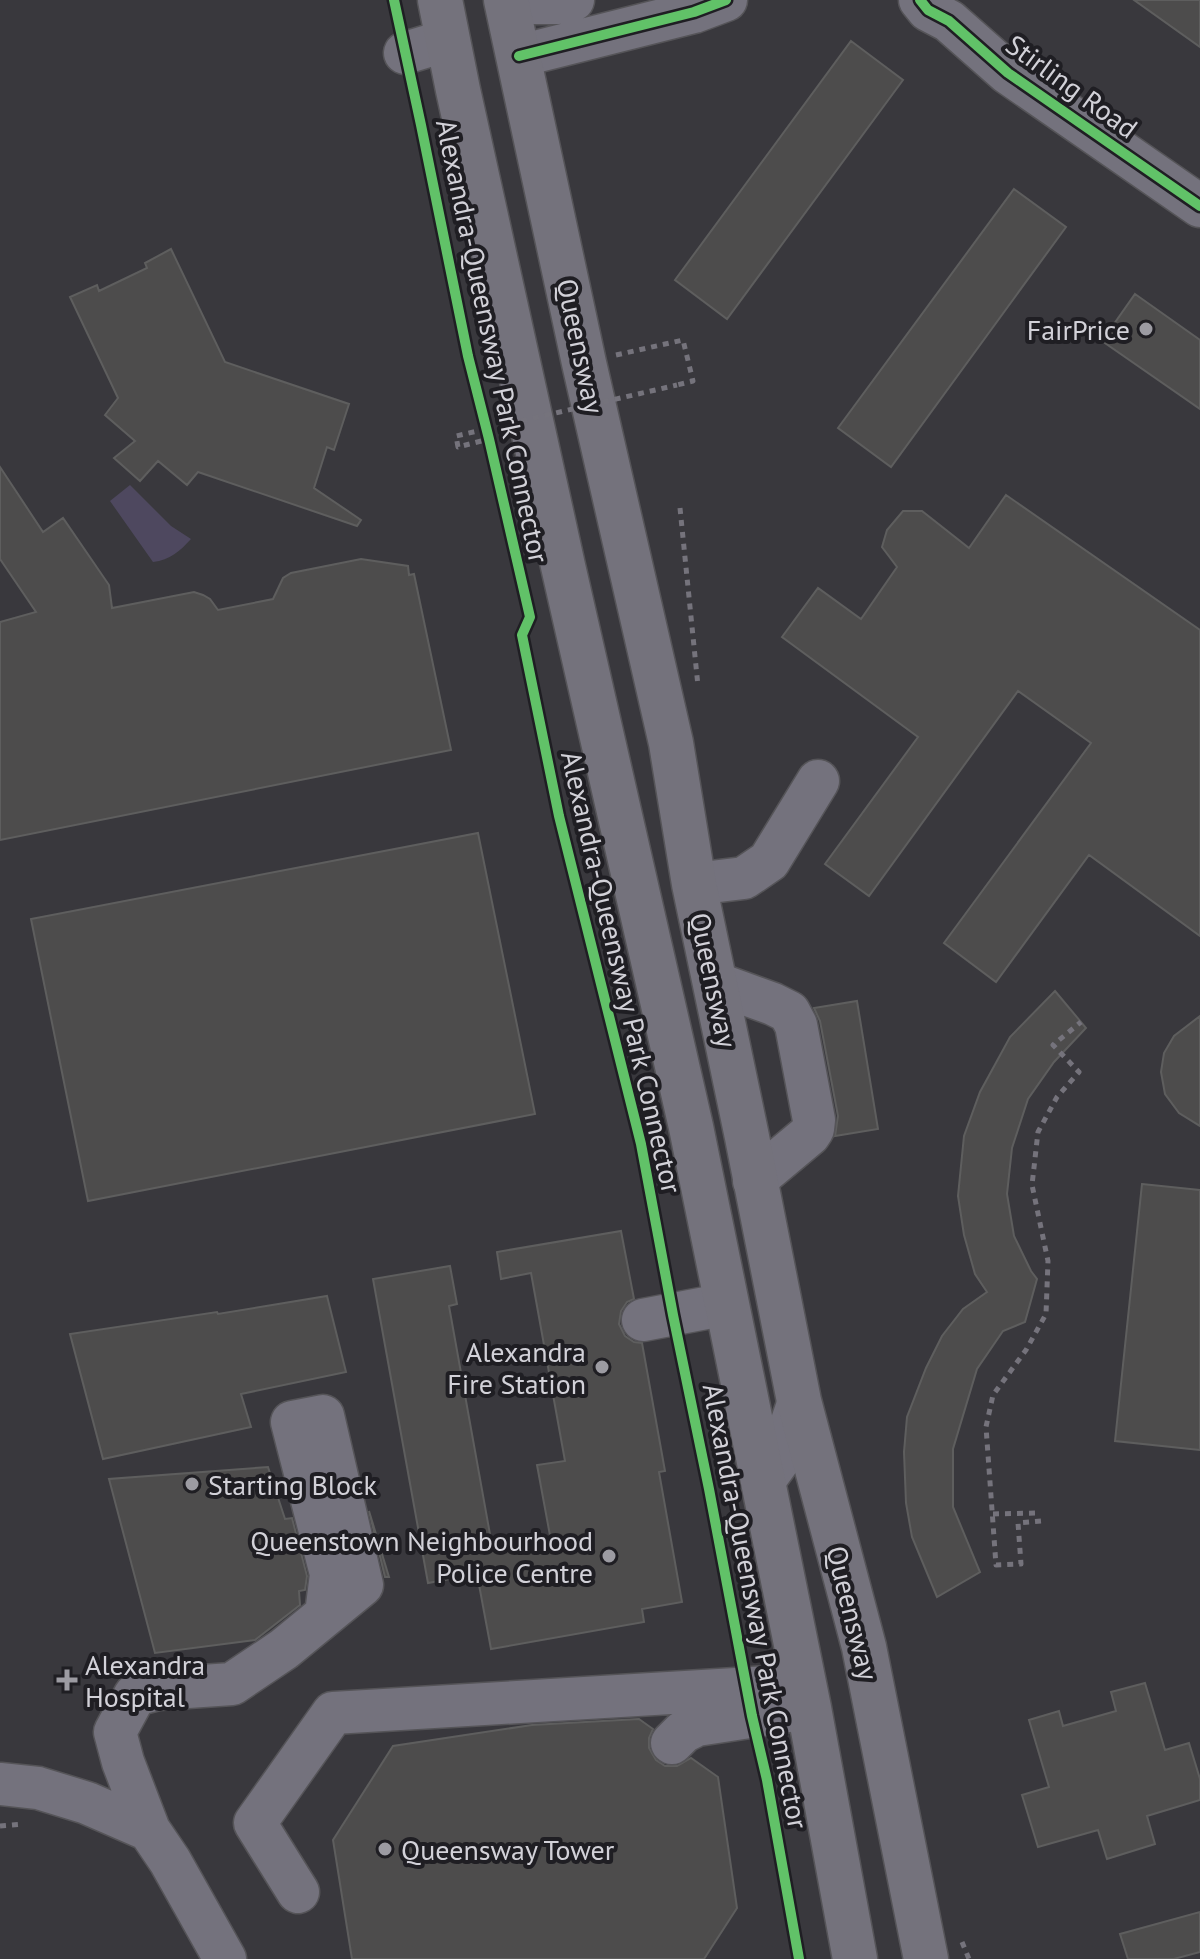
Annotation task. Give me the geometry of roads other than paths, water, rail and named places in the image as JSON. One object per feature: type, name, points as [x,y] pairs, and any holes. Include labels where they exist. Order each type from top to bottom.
[{"type":"main road","name":"Queensway","points":[[507,1],[584,363],[671,743],[694,884],[799,1401],[864,1647],[929,1948]]},
{"type":"main road","name":"Queensway","points":[[444,20],[567,582],[688,1111],[806,1697],[849,1948]]},
{"type":"main road","points":[[486,217],[508,227],[523,225],[535,218],[549,199]]},
{"type":"main road","points":[[500,281],[510,264],[522,253],[541,253],[563,264]]},
{"type":"street","points":[[507,1],[559,3],[573,0]]},
{"type":"street","points":[[519,56],[694,12],[726,0]]},
{"type":"street","name":"Stirling Road","points":[[938,7],[1008,73],[1200,206]]},
{"type":"street","points":[[405,53],[444,20]]},
{"type":"street","points":[[694,884],[744,878],[769,861],[818,781]]},
{"type":"street","points":[[715,983],[789,1012],[796,1025],[814,1120],[813,1129],[754,1181]]},
{"type":"street","points":[[643,1320],[727,1304]]},
{"type":"street","points":[[763,1482],[779,1460],[799,1401]]},
{"type":"street","points":[[225,1959],[149,1830],[115,1732],[135,1695],[158,1689],[232,1684],[284,1649],[326,1614]]},
{"type":"street","points":[[672,1743],[683,1732],[697,1725],[806,1697]]},
{"type":"street","points":[[298,1892],[255,1823],[333,1713],[806,1697]]},
{"type":"street","points":[[87,1803],[123,1762]]},
{"type":"street","points":[[0,1784],[38,1788],[87,1803],[149,1830]]},
{"type":"place","name":"FairPrice","points":[[1146,329]]},
{"type":"place","name":"Alexandra Fire Station","points":[[602,1367]]},
{"type":"place","name":"Starting Block","points":[[192,1484]]},
{"type":"place","name":"Queenstown Neighbourhood Police Centre","points":[[609,1556]]},
{"type":"place","name":"Alexandra Hospital","points":[[67,1680]]},
{"type":"place","name":"Queensway Tower","points":[[385,1849]]}]
